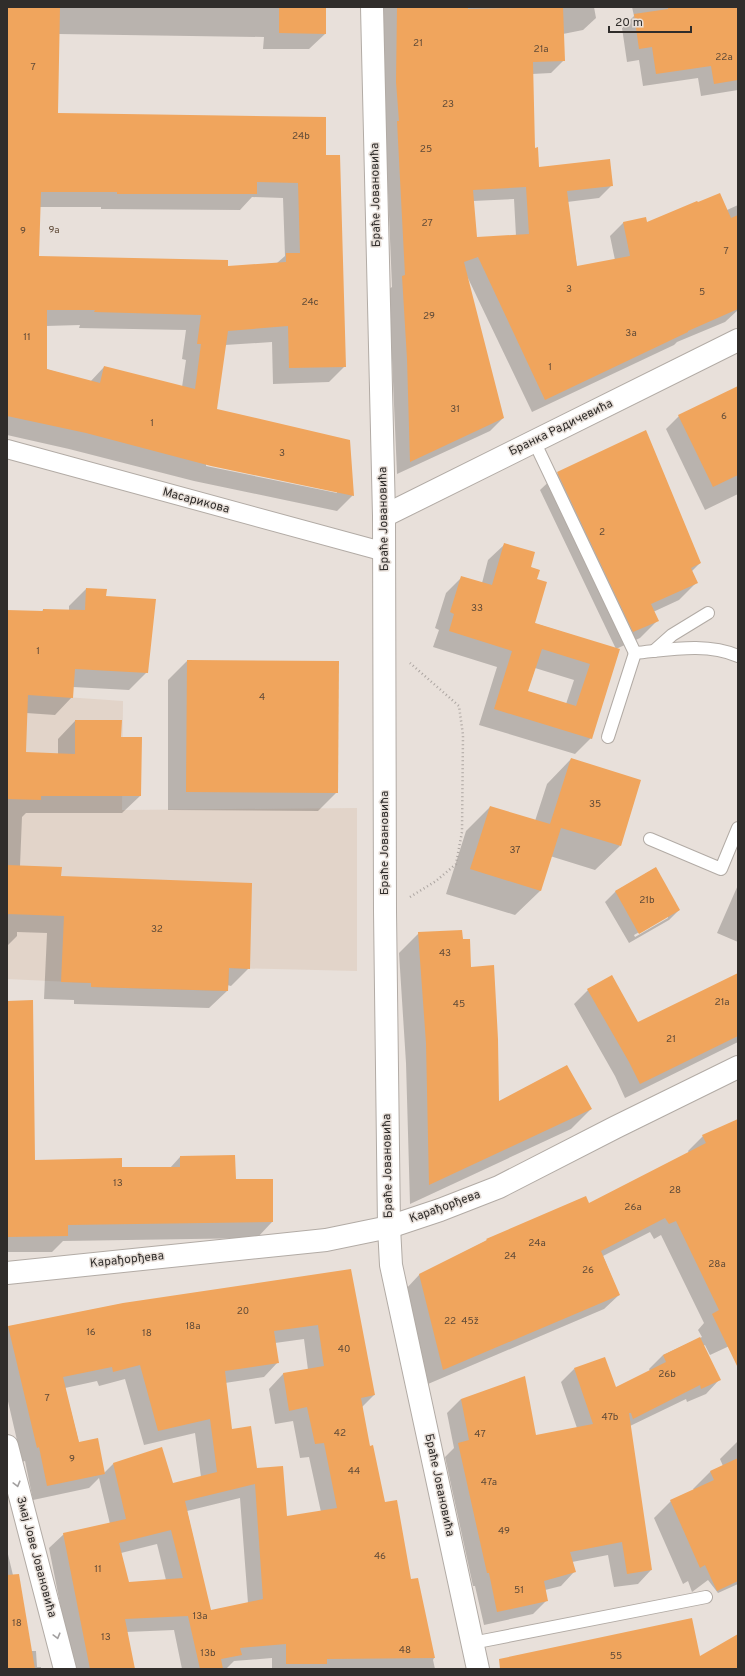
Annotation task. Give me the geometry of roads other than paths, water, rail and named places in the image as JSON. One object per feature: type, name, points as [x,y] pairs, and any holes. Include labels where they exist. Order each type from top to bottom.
[{"type":"street","name":"Браће Јовановића","points":[[372,7],[385,552],[385,911],[389,1227],[392,1265],[478,1669]]},
{"type":"street","name":"Бранка Радичевића","points":[[384,516],[738,340]]},
{"type":"street","name":"Масарикова","points":[[7,449],[385,552]]},
{"type":"street","name":"Карађорђева","points":[[7,1273],[326,1240],[389,1227],[440,1210],[499,1187],[616,1127],[738,1068]]},
{"type":"street","name":"Змај Јове Јовановића","points":[[7,1446],[65,1669]]},
{"type":"lane","points":[[534,441],[635,654],[608,737]]},
{"type":"lane","points":[[654,651],[672,635],[708,613]]},
{"type":"lane","points":[[635,654],[691,648],[725,650],[738,656]]},
{"type":"lane","points":[[650,839],[721,869],[738,828]]},
{"type":"lane","points":[[472,1643],[706,1597]]}]
